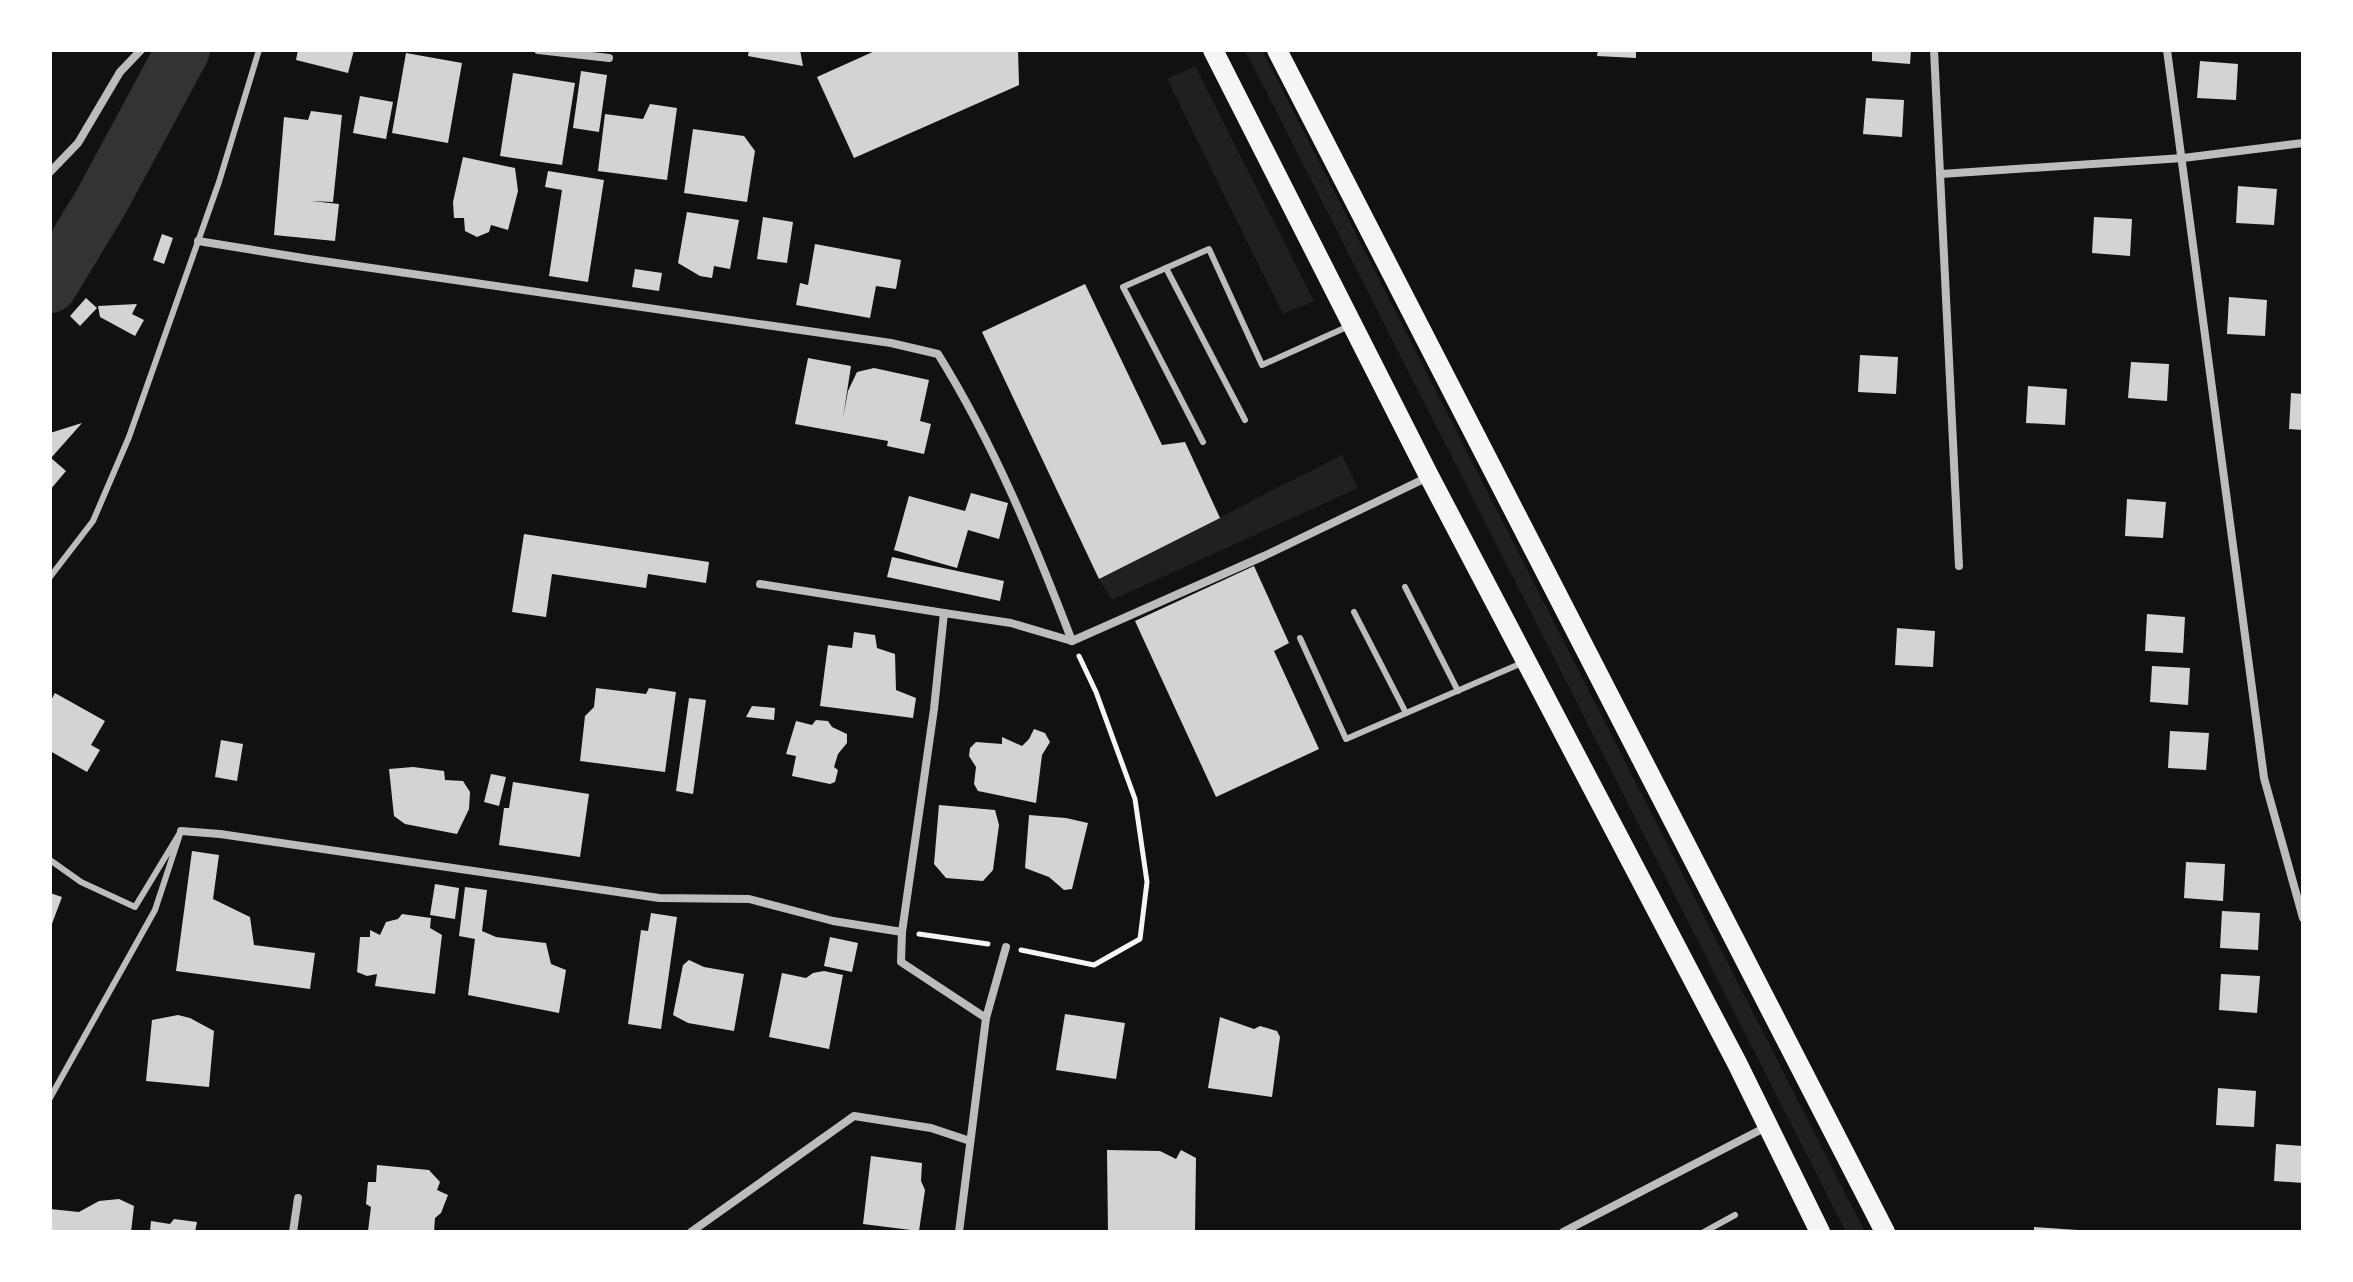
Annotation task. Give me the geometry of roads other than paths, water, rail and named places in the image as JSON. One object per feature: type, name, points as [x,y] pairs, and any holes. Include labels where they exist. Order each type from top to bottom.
[{"type":"main road","points":[[1213,50],[1429,476],[1769,1125],[1820,1232]]},
{"type":"main road","points":[[1277,50],[1885,1232]]},
{"type":"street","points":[[50,172],[78,143],[120,72],[141,50]]},
{"type":"street","points":[[538,50],[609,58]]},
{"type":"street","points":[[1934,50],[1959,566]]},
{"type":"street","points":[[2167,50],[2264,778],[2303,918]]},
{"type":"street","points":[[1941,174],[2183,158],[2303,143]]},
{"type":"street","points":[[198,241],[891,343],[938,354],[964,395],[1012,493],[1072,641]]},
{"type":"street","points":[[760,584],[1011,623],[1072,641],[1264,556],[1429,476]]},
{"type":"street","points":[[944,613],[934,709],[902,932],[901,962],[986,1018]]},
{"type":"street","points":[[181,831],[220,834],[659,898],[749,899],[833,921],[902,932]]},
{"type":"street","points":[[959,1232],[986,1018],[1006,947]]},
{"type":"street","points":[[691,1232],[854,1116],[931,1128],[970,1141]]},
{"type":"street","points":[[1563,1232],[1769,1125]]},
{"type":"street","points":[[293,1232],[298,1198]]},
{"type":"lane","points":[[50,577],[93,521],[129,437],[198,241],[259,50]]},
{"type":"lane","points":[[1203,442],[1123,287],[1209,249],[1262,365],[1352,325]]},
{"type":"lane","points":[[1166,268],[1245,420]]},
{"type":"lane","points":[[1405,587],[1458,691]]},
{"type":"lane","points":[[1354,612],[1406,713]]},
{"type":"lane","points":[[1300,638],[1346,739],[1526,661]]},
{"type":"lane","points":[[50,860],[81,882],[135,907],[181,831]]},
{"type":"lane","points":[[50,1098],[155,910],[181,831]]},
{"type":"lane","points":[[1704,1232],[1735,1215]]},
{"type":"waterway","points":[[50,286],[101,202],[183,50]]}]
